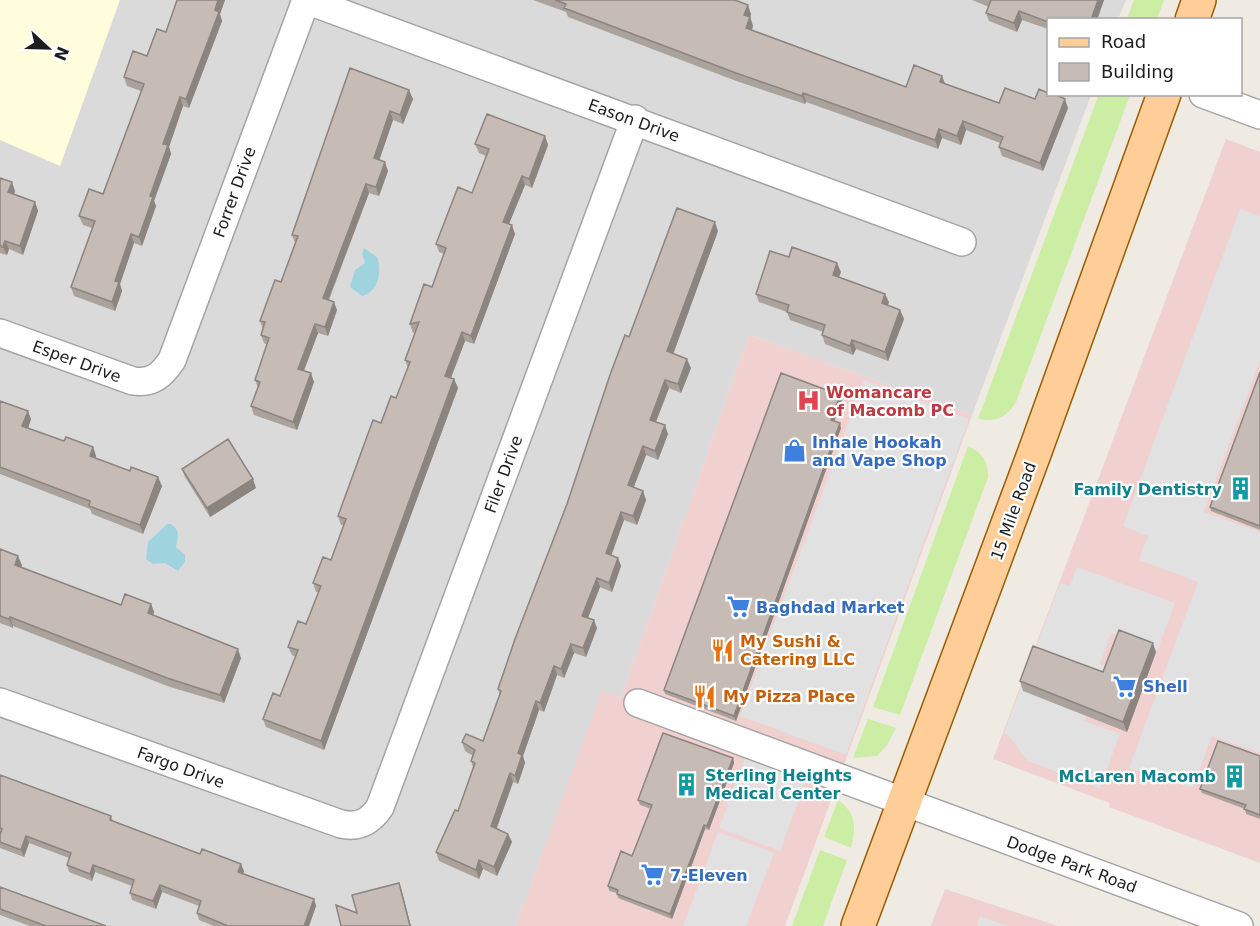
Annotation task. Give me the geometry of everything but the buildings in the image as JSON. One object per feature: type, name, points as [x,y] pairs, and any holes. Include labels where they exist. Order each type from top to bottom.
[{"type":"main road","points":[[1193,18],[1199,0]]},
{"type":"main road","name":"15 Mile Road","points":[[858,926],[1034,454],[1163,96]]},
{"type":"street","name":"Eason Drive","points":[[306,0],[635,119],[962,242]]},
{"type":"street","name":"Forrer Drive","points":[[155,378],[165,371],[172,360],[306,0]]},
{"type":"street","points":[[1208,96],[1260,116]]},
{"type":"street","name":"Filer Drive","points":[[364,824],[380,807],[635,119]]},
{"type":"street","name":"Esper Drive","points":[[0,333],[133,381],[143,382],[155,378]]},
{"type":"street","name":"Fargo Drive","points":[[0,702],[341,824],[351,826],[364,824]]},
{"type":"street","name":"Dodge Park Road","points":[[638,703],[1239,926]]},
{"type":"shaded area","points":[[0,0],[1126,0],[1118,18],[1047,18],[1047,96],[1091,96],[972,415],[749,335],[621,698],[602,691],[516,926],[0,926]]},
{"type":"shaded area","points":[[0,0],[120,0],[60,166],[0,140]]},
{"type":"shaded area","points":[[1226,139],[1260,152],[1260,863],[1109,807],[1110,803],[993,759]]},
{"type":"shaded area","points":[[1240,209],[1260,216],[1260,360],[1204,512],[1260,532],[1260,753],[1212,736],[1193,788],[1129,768],[1198,582],[1139,560],[1148,536],[1123,526]]},
{"type":"shaded area","points":[[749,335],[972,415],[785,926],[516,926],[602,690],[621,698]]},
{"type":"shaded area","points":[[864,380],[969,419],[846,755],[740,716]]},
{"type":"shaded area","points":[[1077,567],[1175,603],[1158,649],[1111,633],[1100,664],[1105,666],[1084,721],[1120,734],[1100,788],[1028,761],[1004,733],[1060,583],[1070,586]]},
{"type":"shaded area","points":[[747,752],[808,775],[780,851],[719,828]]},
{"type":"shaded area","points":[[718,832],[774,853],[746,926],[683,926]]},
{"type":"shaded area","points":[[945,889],[1058,926],[931,926]]},
{"type":"shaded area","points":[[980,916],[1008,926],[977,926]]},
{"type":"green space","points":[[1134,0],[1164,0],[1157,18],[1127,18]]},
{"type":"green space","points":[[1098,96],[1130,96],[1016,402],[1000,418],[978,419]]},
{"type":"green space","points":[[968,446],[983,458],[987,466],[988,477],[900,715],[873,707]]},
{"type":"green space","points":[[868,719],[896,728],[887,745],[877,756],[853,758]]},
{"type":"green space","points":[[838,800],[849,810],[854,821],[851,848],[824,837]]},
{"type":"green space","points":[[820,850],[847,860],[823,926],[792,926]]},
{"type":"water","points":[[364,248],[377,257],[379,274],[376,286],[368,294],[362,296],[350,287],[355,270],[365,263],[362,254]]},
{"type":"water","points":[[167,524],[171,524],[176,529],[178,534],[176,547],[185,555],[185,562],[178,571],[165,563],[153,564],[146,559],[148,542]]},
{"type":"place","name":"Womancare of Macomb PC","points":[[808,401]]},
{"type":"place","name":"Inhale Hookah and Vape Shop","points":[[794,451]]},
{"type":"place","name":"Family Dentistry","points":[[1240,489]]},
{"type":"place","name":"Baghdad Market","points":[[738,607]]},
{"type":"place","name":"My Sushi & Catering LLC","points":[[722,650]]},
{"type":"place","name":"Shell","points":[[1125,686]]},
{"type":"place","name":"My Pizza Place","points":[[705,696]]},
{"type":"place","name":"McLaren Macomb","points":[[1234,776]]},
{"type":"place","name":"Sterling Heights Medical Center","points":[[687,784]]},
{"type":"place","name":"7-Eleven","points":[[652,875]]}]
